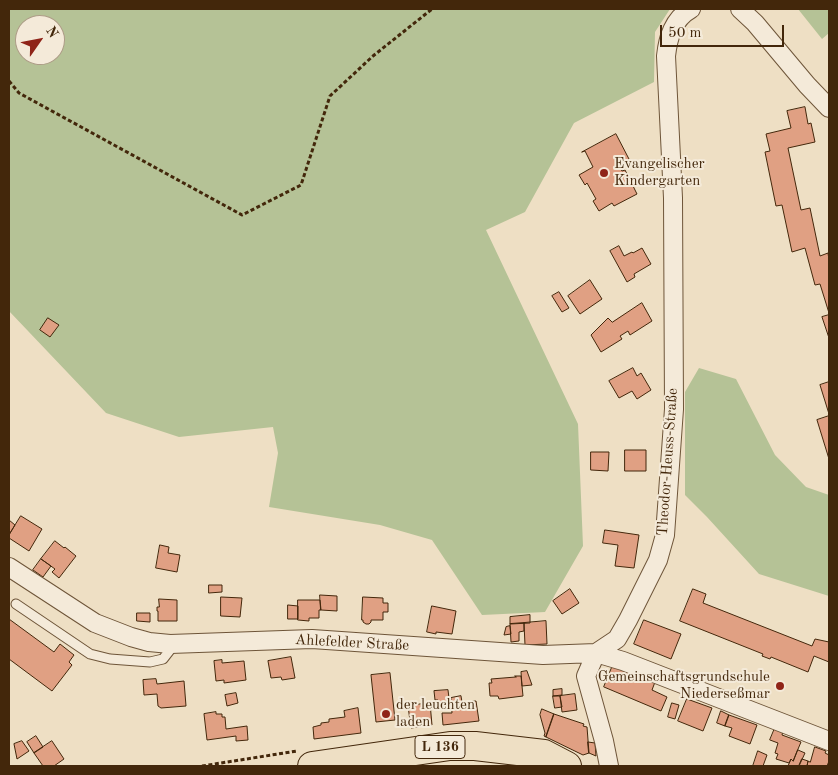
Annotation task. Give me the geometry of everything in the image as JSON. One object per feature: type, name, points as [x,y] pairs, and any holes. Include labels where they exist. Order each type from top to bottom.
[{"type":"main road","name":"L 136","points":[[312,766],[450,746],[475,746],[544,754],[567,766]]},
{"type":"street","name":"Theodor-Heuss-Straße","points":[[596,653],[617,639],[658,560],[665,534],[674,409],[673,198],[666,56],[669,37],[673,29],[684,12],[691,9]]},
{"type":"street","points":[[740,9],[751,19],[806,85],[829,108]]},
{"type":"street","name":"Ahlefelder Straße","points":[[9,567],[95,623],[149,642],[170,644],[312,639],[543,655],[596,653]]},
{"type":"street","points":[[609,766],[586,676],[596,653],[623,661],[829,742]]},
{"type":"lane","points":[[16,604],[90,654],[110,659],[150,662],[163,659],[170,650],[170,644]]},
{"type":"path","points":[[9,81],[19,93],[242,215],[301,185],[330,96],[373,56],[432,9]]},
{"type":"green space","points":[[9,9],[670,9],[655,32],[654,82],[574,123],[525,212],[486,230],[578,424],[583,546],[545,612],[482,615],[432,540],[380,525],[269,507],[278,453],[273,427],[179,437],[106,413],[9,311]]},
{"type":"green space","points":[[798,9],[829,9],[829,33],[822,39]]},
{"type":"green space","points":[[699,368],[736,379],[775,455],[806,487],[829,495],[829,596],[759,574],[685,495],[685,392]]},
{"type":"building","points":[[805,107],[808,124],[811,123],[815,142],[788,148],[801,210],[810,208],[820,256],[828,253],[829,313],[820,284],[815,285],[805,248],[792,252],[782,205],[776,206],[765,152],[770,151],[766,134],[791,128],[787,111]]},
{"type":"building","name":"Evangelischer Kindergarten","points":[[616,134],[630,161],[619,166],[622,171],[625,170],[637,194],[614,206],[612,203],[599,211],[593,201],[596,199],[587,183],[585,185],[579,175],[593,167],[585,151],[582,152]]},
{"type":"building","points":[[619,246],[624,256],[642,248],[651,264],[634,274],[635,277],[627,282],[610,251]]},
{"type":"building","points":[[590,280],[602,299],[580,314],[568,296]]},
{"type":"building","points":[[559,292],[569,308],[562,312],[552,296]]},
{"type":"building","points":[[642,303],[652,321],[630,335],[628,331],[620,336],[622,339],[601,352],[591,335],[608,318],[612,322]]},
{"type":"building","points":[[829,315],[829,338],[822,317]]},
{"type":"building","points":[[48,318],[59,325],[50,337],[40,330]]},
{"type":"building","points":[[633,368],[637,376],[641,373],[651,390],[637,399],[632,391],[619,398],[609,381]]},
{"type":"building","points":[[829,382],[829,414],[820,385]]},
{"type":"building","points":[[829,416],[829,459],[817,420]]},
{"type":"building","points":[[625,450],[646,450],[646,471],[625,471]]},
{"type":"building","points":[[591,452],[609,452],[608,471],[591,470]]},
{"type":"building","points":[[21,516],[42,529],[29,551],[9,538]]},
{"type":"building","points":[[9,520],[15,525],[9,535]]},
{"type":"building","points":[[605,530],[639,535],[634,568],[615,566],[618,545],[603,543]]},
{"type":"building","points":[[55,541],[76,556],[59,578],[52,572],[55,569],[41,559]]},
{"type":"building","points":[[160,545],[169,547],[168,553],[180,555],[177,572],[156,568]]},
{"type":"building","points":[[41,559],[51,566],[43,577],[33,570]]},
{"type":"building","points":[[209,585],[222,585],[222,592],[209,593]]},
{"type":"building","points":[[570,589],[579,603],[562,614],[553,601]]},
{"type":"building","points":[[693,589],[706,594],[703,603],[812,646],[815,639],[829,642],[829,662],[814,656],[808,672],[771,657],[770,659],[762,656],[763,654],[680,621]]},
{"type":"building","points":[[320,595],[337,596],[337,611],[321,610]]},
{"type":"building","points":[[221,597],[242,598],[240,617],[221,616]]},
{"type":"building","points":[[363,597],[383,598],[383,603],[388,603],[388,612],[383,612],[383,620],[371,620],[369,624],[363,622]]},
{"type":"building","points":[[159,599],[177,600],[177,621],[158,621],[157,607],[159,607]]},
{"type":"building","points":[[298,600],[320,600],[321,610],[319,610],[319,618],[309,618],[309,621],[298,620]]},
{"type":"building","points":[[288,605],[298,606],[298,619],[288,619]]},
{"type":"building","points":[[432,606],[456,611],[452,634],[427,632]]},
{"type":"building","points":[[137,613],[150,613],[150,622],[137,621]]},
{"type":"building","points":[[530,615],[530,623],[510,624],[510,617]]},
{"type":"building","points":[[9,619],[54,652],[60,644],[74,655],[69,662],[72,665],[52,691],[9,659]]},
{"type":"building","points":[[644,620],[681,634],[671,659],[634,644]]},
{"type":"building","points":[[546,621],[547,644],[525,645],[524,623]]},
{"type":"building","points":[[524,623],[524,631],[519,632],[519,641],[511,642],[510,624]]},
{"type":"building","points":[[510,626],[511,634],[504,635],[506,627]]},
{"type":"building","points":[[291,657],[295,678],[282,680],[281,677],[271,678],[268,661]]},
{"type":"building","points":[[222,660],[222,663],[244,661],[246,680],[224,683],[224,680],[216,681],[214,661]]},
{"type":"building","points":[[613,665],[655,682],[652,690],[667,697],[661,711],[604,687]]},
{"type":"building","points":[[527,671],[532,685],[522,686],[521,672]]},
{"type":"building","points":[[390,673],[395,720],[376,722],[371,675]]},
{"type":"building","points":[[521,676],[523,696],[499,699],[498,696],[490,696],[489,683],[492,683],[491,679]]},
{"type":"building","points":[[156,679],[157,684],[184,681],[186,706],[161,708],[158,706],[157,694],[144,695],[143,680]]},
{"type":"building","points":[[562,689],[562,695],[553,696],[553,690]]},
{"type":"building","points":[[448,690],[448,704],[438,707],[438,700],[435,700],[434,691]]},
{"type":"building","points":[[236,693],[238,703],[227,706],[225,695]]},
{"type":"building","points":[[575,694],[577,710],[562,712],[560,696]]},
{"type":"building","points":[[461,696],[462,702],[476,701],[479,721],[443,725],[442,713],[452,713],[451,698]]},
{"type":"building","points":[[553,696],[560,696],[562,707],[555,708]]},
{"type":"building","points":[[687,699],[712,708],[703,731],[678,721]]},
{"type":"building","points":[[430,703],[432,725],[411,728],[408,706]]},
{"type":"building","points":[[672,703],[679,705],[675,719],[668,717]]},
{"type":"building","points":[[358,708],[361,733],[314,739],[313,727],[329,722],[329,719],[345,717],[344,711]]},
{"type":"building","points":[[542,709],[554,714],[546,737],[544,736],[545,733],[540,715]]},
{"type":"building","points":[[721,711],[729,715],[725,726],[717,723]]},
{"type":"building","points":[[216,712],[216,714],[222,714],[222,717],[225,717],[226,729],[247,726],[248,740],[236,741],[236,736],[207,740],[204,714]]},
{"type":"building","points":[[554,714],[584,724],[583,726],[587,727],[589,753],[583,755],[546,737]]},
{"type":"building","points":[[729,715],[757,725],[750,744],[729,736],[732,728],[725,726]]},
{"type":"building","points":[[775,728],[783,731],[782,735],[801,742],[793,761],[791,759],[789,763],[776,759],[778,754],[775,753],[778,743],[770,740]]},
{"type":"building","points":[[36,736],[43,747],[34,753],[27,742]]},
{"type":"building","points":[[22,741],[29,751],[17,759],[14,744]]},
{"type":"building","points":[[52,741],[64,759],[54,766],[43,766],[34,753]]},
{"type":"building","points":[[588,742],[595,743],[596,756],[589,753]]},
{"type":"building","points":[[815,747],[826,751],[825,753],[829,755],[827,766],[807,766]]},
{"type":"building","points":[[798,750],[805,753],[799,766],[788,766],[791,759],[793,761]]},
{"type":"building","points":[[758,751],[767,755],[763,766],[753,766]]},
{"type":"building","points":[[802,759],[808,761],[807,766],[799,766]]},
{"type":"place","name":"Evangelischer Kindergarten","points":[[604,173]]},
{"type":"place","name":"Gemeinschaftsgrundschule Niederseßmar","points":[[780,686]]},
{"type":"place","name":"der leuchten laden","points":[[386,714]]}]
